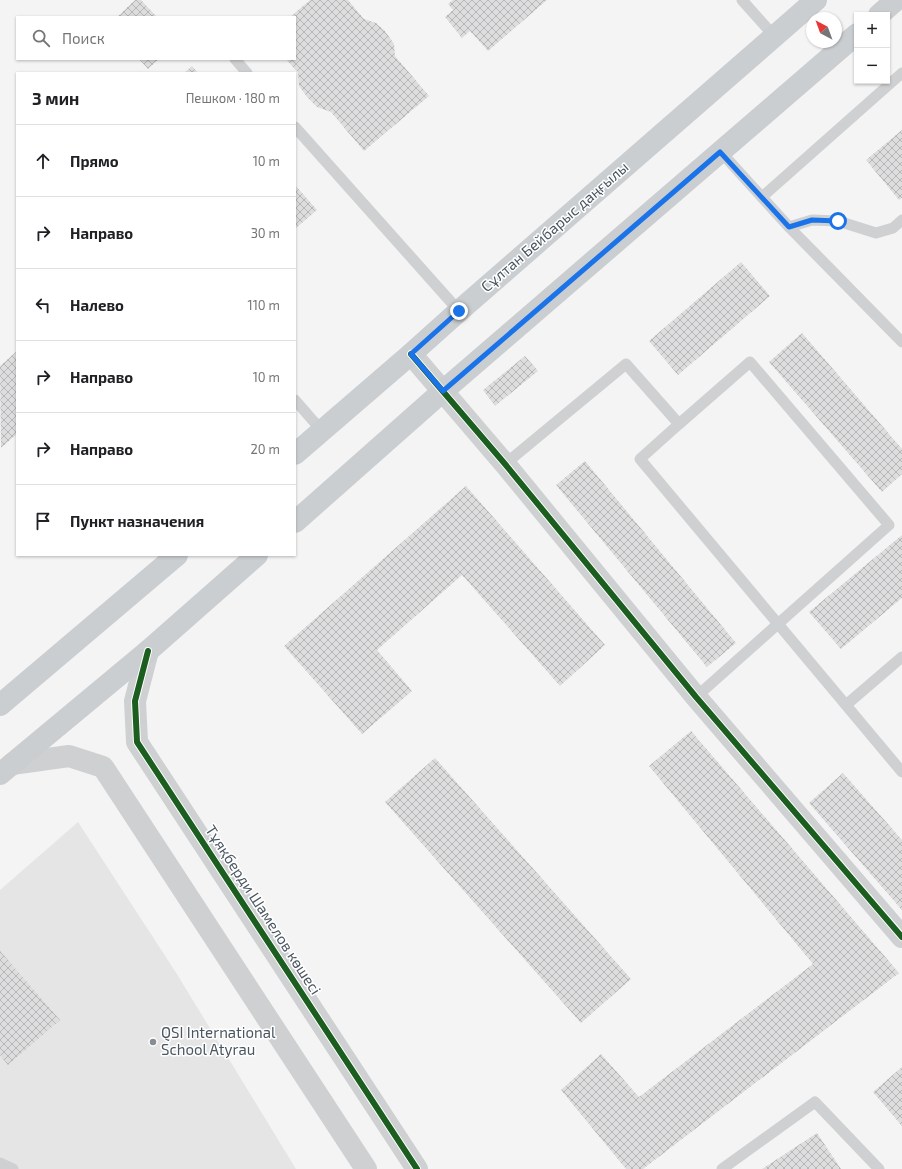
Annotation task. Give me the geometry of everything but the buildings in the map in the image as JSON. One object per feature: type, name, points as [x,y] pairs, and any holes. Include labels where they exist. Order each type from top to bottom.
[{"type":"main road","name":"Сұлтан Бейбарыс даңғылы","points":[[296,453],[816,0]]},
{"type":"main road","points":[[882,12],[896,0]]},
{"type":"main road","points":[[296,521],[443,391],[854,37]]},
{"type":"main road","points":[[0,706],[176,556]]},
{"type":"main road","points":[[6,769],[148,651],[256,556]]},
{"type":"street","points":[[411,354],[505,464],[696,697],[902,937]]},
{"type":"street","name":"Тұяқберди Шамелов көшесі","points":[[148,651],[135,701],[137,742],[417,1169]]},
{"type":"street","points":[[6,769],[69,756],[103,767],[366,1169]]},
{"type":"lane","points":[[742,0],[774,36]]},
{"type":"lane","points":[[236,60],[246,72]]},
{"type":"lane","points":[[762,197],[902,73]]},
{"type":"lane","points":[[296,128],[459,311]]},
{"type":"lane","points":[[720,152],[789,227],[902,342]]},
{"type":"lane","points":[[789,227],[812,220],[838,221],[876,233],[893,228],[902,220]]},
{"type":"lane","points":[[696,697],[778,624],[889,525],[750,362],[640,459],[778,624],[902,772]]},
{"type":"lane","points":[[505,464],[626,364],[679,424]]},
{"type":"lane","points":[[296,401],[322,431]]},
{"type":"lane","points":[[846,705],[902,657]]},
{"type":"lane","points":[[722,1169],[816,1102],[879,1169]]},
{"type":"lane","points":[[0,1163],[13,1169]]},
{"type":"shaded area","points":[[78,822],[175,971],[296,1169],[0,1169],[0,890]]},
{"type":"cycle path","points":[[411,354],[505,464],[696,697],[902,937]]},
{"type":"cycle path","points":[[148,651],[135,701],[137,742],[417,1169]]},
{"type":"place","name":"QSI International School Atyrau","points":[[153,1042]]},
{"type":"route","points":[[459,311],[411,354],[443,391],[720,152],[789,227],[812,220],[838,221]]}]
